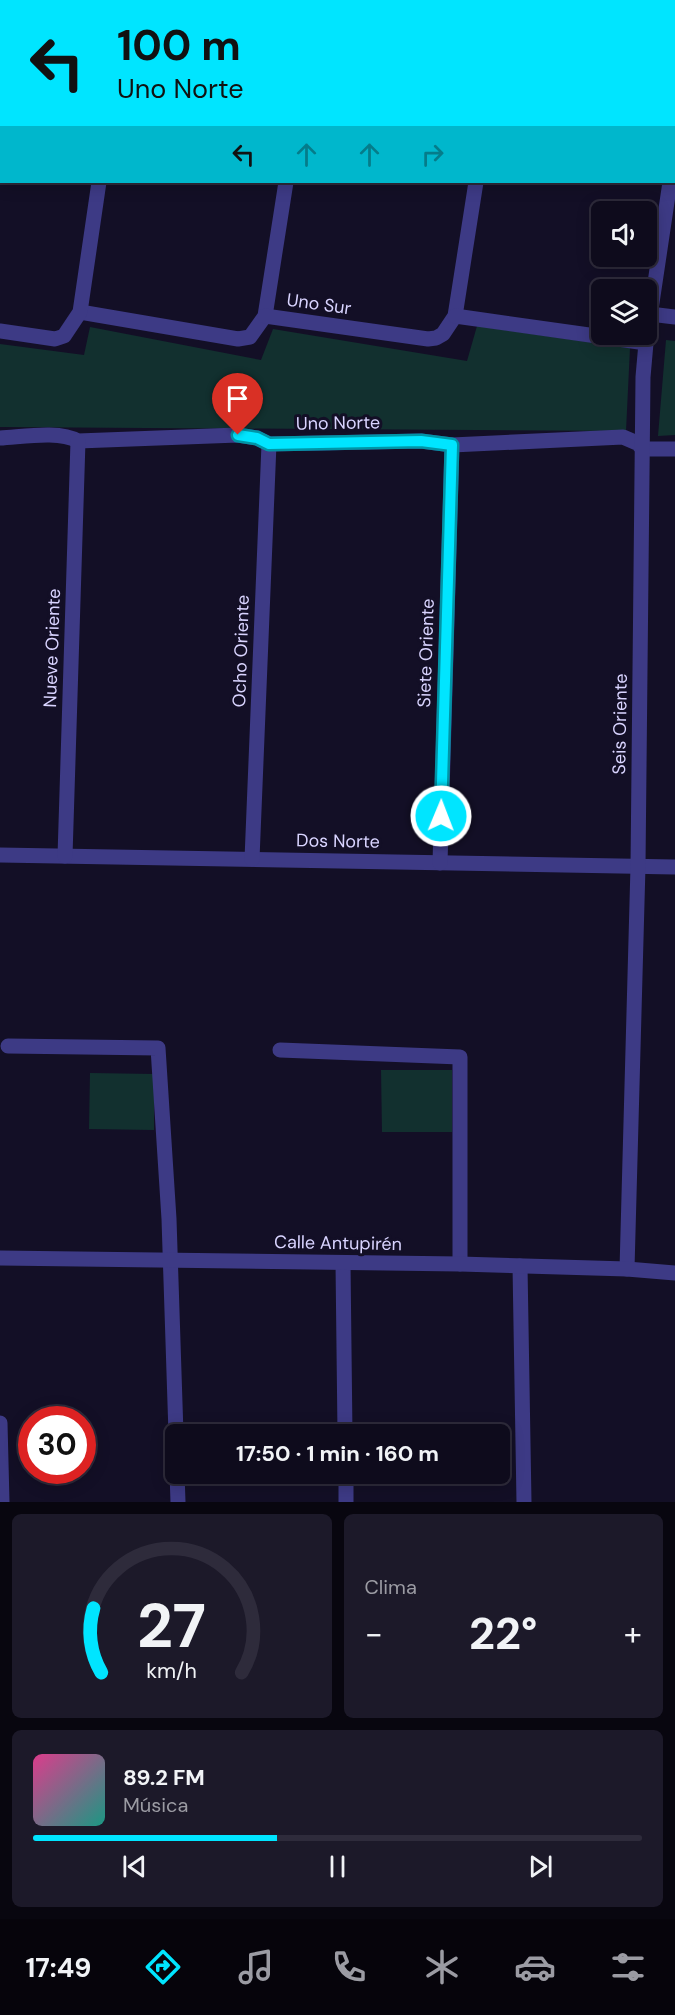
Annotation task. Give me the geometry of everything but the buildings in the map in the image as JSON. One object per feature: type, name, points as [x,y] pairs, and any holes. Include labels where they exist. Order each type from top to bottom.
[{"type":"street","points":[[0,331],[60,338],[80,312],[99,183]]},
{"type":"street","points":[[265,316],[286,183]]},
{"type":"street","points":[[476,183],[455,316],[591,336]]},
{"type":"street","name":"Seis Oriente","points":[[655,279],[670,183]]},
{"type":"street","name":"Uno Sur","points":[[80,312],[238,339],[250,337],[265,316],[433,339],[443,334],[455,316]]},
{"type":"street","points":[[657,315],[675,317]]},
{"type":"street","name":"Seis Oriente","points":[[627,1269],[638,866],[646,345]]},
{"type":"street","name":"Uno Norte","points":[[0,438],[57,435],[70,436],[78,441],[238,435],[257,438],[269,444],[421,441],[452,445],[623,437],[637,443],[643,449],[675,449]]},
{"type":"street","name":"Nueve Oriente","points":[[65,856],[78,441]]},
{"type":"street","name":"Ocho Oriente","points":[[252,859],[269,444]]},
{"type":"street","name":"Siete Oriente","points":[[440,862],[452,445]]},
{"type":"street","name":"Dos Norte","points":[[0,855],[675,867]]},
{"type":"street","points":[[8,1046],[158,1047],[170,1261],[176,1424]]},
{"type":"street","points":[[280,1050],[460,1057],[460,1264]]},
{"type":"street","name":"Calle Antupirén","points":[[0,1258],[460,1264],[627,1269],[675,1273]]},
{"type":"street","points":[[343,1263],[345,1424]]},
{"type":"street","points":[[520,1266],[524,1502]]},
{"type":"street","points":[[0,1423],[2,1502]]},
{"type":"street","points":[[177,1484],[178,1502]]},
{"type":"street","points":[[346,1484],[346,1502]]},
{"type":"green space","points":[[477,326],[591,342],[591,345],[630,348],[626,431],[0,427],[0,344],[84,355],[90,327],[261,360],[273,329],[467,361]]},
{"type":"green space","points":[[666,340],[675,341],[675,435],[658,436]]},
{"type":"green space","points":[[381,1070],[452,1070],[452,1132],[382,1132]]},
{"type":"green space","points":[[90,1073],[154,1074],[154,1130],[89,1129]]},
{"type":"route","points":[[238,435],[257,438],[269,444],[421,441],[452,445],[441,816]]}]
